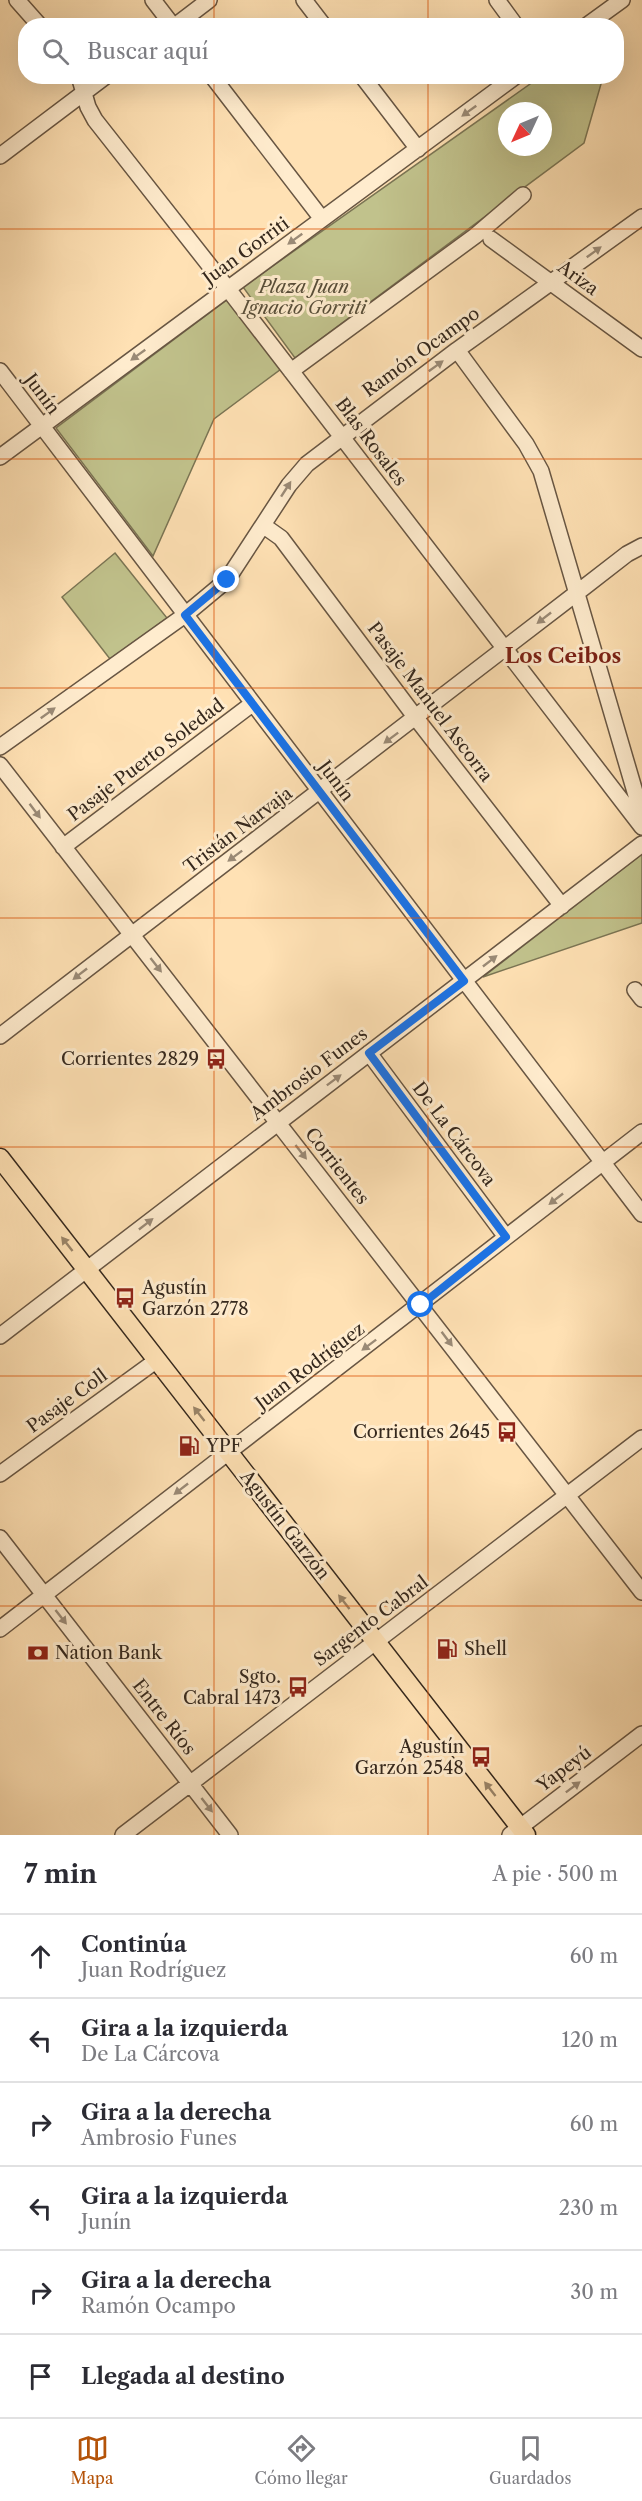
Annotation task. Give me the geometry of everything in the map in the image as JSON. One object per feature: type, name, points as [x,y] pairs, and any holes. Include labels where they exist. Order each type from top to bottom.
[{"type":"main road","name":"Agustín Garzón","points":[[0,1158],[375,1642],[519,1832]]},
{"type":"street","points":[[17,0],[33,18]]},
{"type":"street","points":[[153,0],[168,18]]},
{"type":"street","points":[[185,18],[209,0]]},
{"type":"street","points":[[304,0],[318,18]]},
{"type":"street","points":[[497,0],[510,18]]},
{"type":"street","points":[[597,18],[622,0]]},
{"type":"street","name":"Blas Rosales","points":[[81,84],[95,120],[639,822]]},
{"type":"street","points":[[0,156],[96,84]]},
{"type":"street","points":[[218,84],[322,219]]},
{"type":"street","points":[[368,84],[418,149]]},
{"type":"street","name":"Juan Gorriti","points":[[0,457],[505,84]]},
{"type":"street","points":[[291,371],[476,236],[523,195]]},
{"type":"street","name":"Ramón Ocampo","points":[[0,747],[185,615],[227,580],[298,472],[341,436],[642,217]]},
{"type":"street","name":"Ariza","points":[[491,239],[642,349]]},
{"type":"street","points":[[457,350],[535,458],[578,592],[640,808],[639,822]]},
{"type":"street","name":"Junín","points":[[0,371],[642,1214]]},
{"type":"street","name":"Pasaje Manuel Ascorra","points":[[264,526],[280,538],[562,906]]},
{"type":"street","name":"Tristán Narvaja","points":[[0,1036],[627,554],[642,546]]},
{"type":"street","name":"Pasaje Puerto Soledad","points":[[63,847],[252,704]]},
{"type":"street","name":"Corrientes","points":[[0,765],[642,1592]]},
{"type":"street","name":"Ambrosio Funes","points":[[0,1336],[642,844]]},
{"type":"street","name":"De La Cárcova","points":[[369,1053],[506,1237]]},
{"type":"street","name":"Juan Rodríguez","points":[[0,1629],[642,1132]]},
{"type":"street","name":"Pasaje Coll","points":[[0,1474],[157,1360]]},
{"type":"street","name":"Sargento Cabral","points":[[123,1835],[642,1438]]},
{"type":"street","name":"Entre Ríos","points":[[0,1538],[230,1835]]},
{"type":"street","name":"Yapeyú","points":[[519,1832],[642,1734]]},
{"type":"green space","name":"Plaza Juan Ignacio Gorriti","points":[[530,84],[601,84],[584,143],[295,358],[243,287],[498,107],[498,156],[552,156],[552,102],[505,102]]},
{"type":"green space","points":[[228,299],[281,369],[214,419],[153,556],[56,428]]},
{"type":"green space","points":[[115,553],[167,618],[110,659],[62,597]]},
{"type":"green space","points":[[642,854],[642,923],[483,977]]},
{"type":"place","name":"Corrientes 2829","points":[[216,1059]]},
{"type":"place","name":"Agustín Garzón 2778","points":[[125,1298]]},
{"type":"place","name":"Corrientes 2645","points":[[507,1432]]},
{"type":"place","name":"YPF","points":[[189,1446]]},
{"type":"place","name":"Shell","points":[[447,1649]]},
{"type":"place","name":"Nation Bank","points":[[38,1653]]},
{"type":"place","name":"Sgto. Cabral 1473","points":[[298,1687]]},
{"type":"place","name":"Agustín Garzón 2548","points":[[481,1757]]},
{"type":"district","name":"Los Ceibos","points":[[563,655]]},
{"type":"route","points":[[227,580],[185,615],[464,981],[369,1053],[506,1237],[421,1305]]}]
